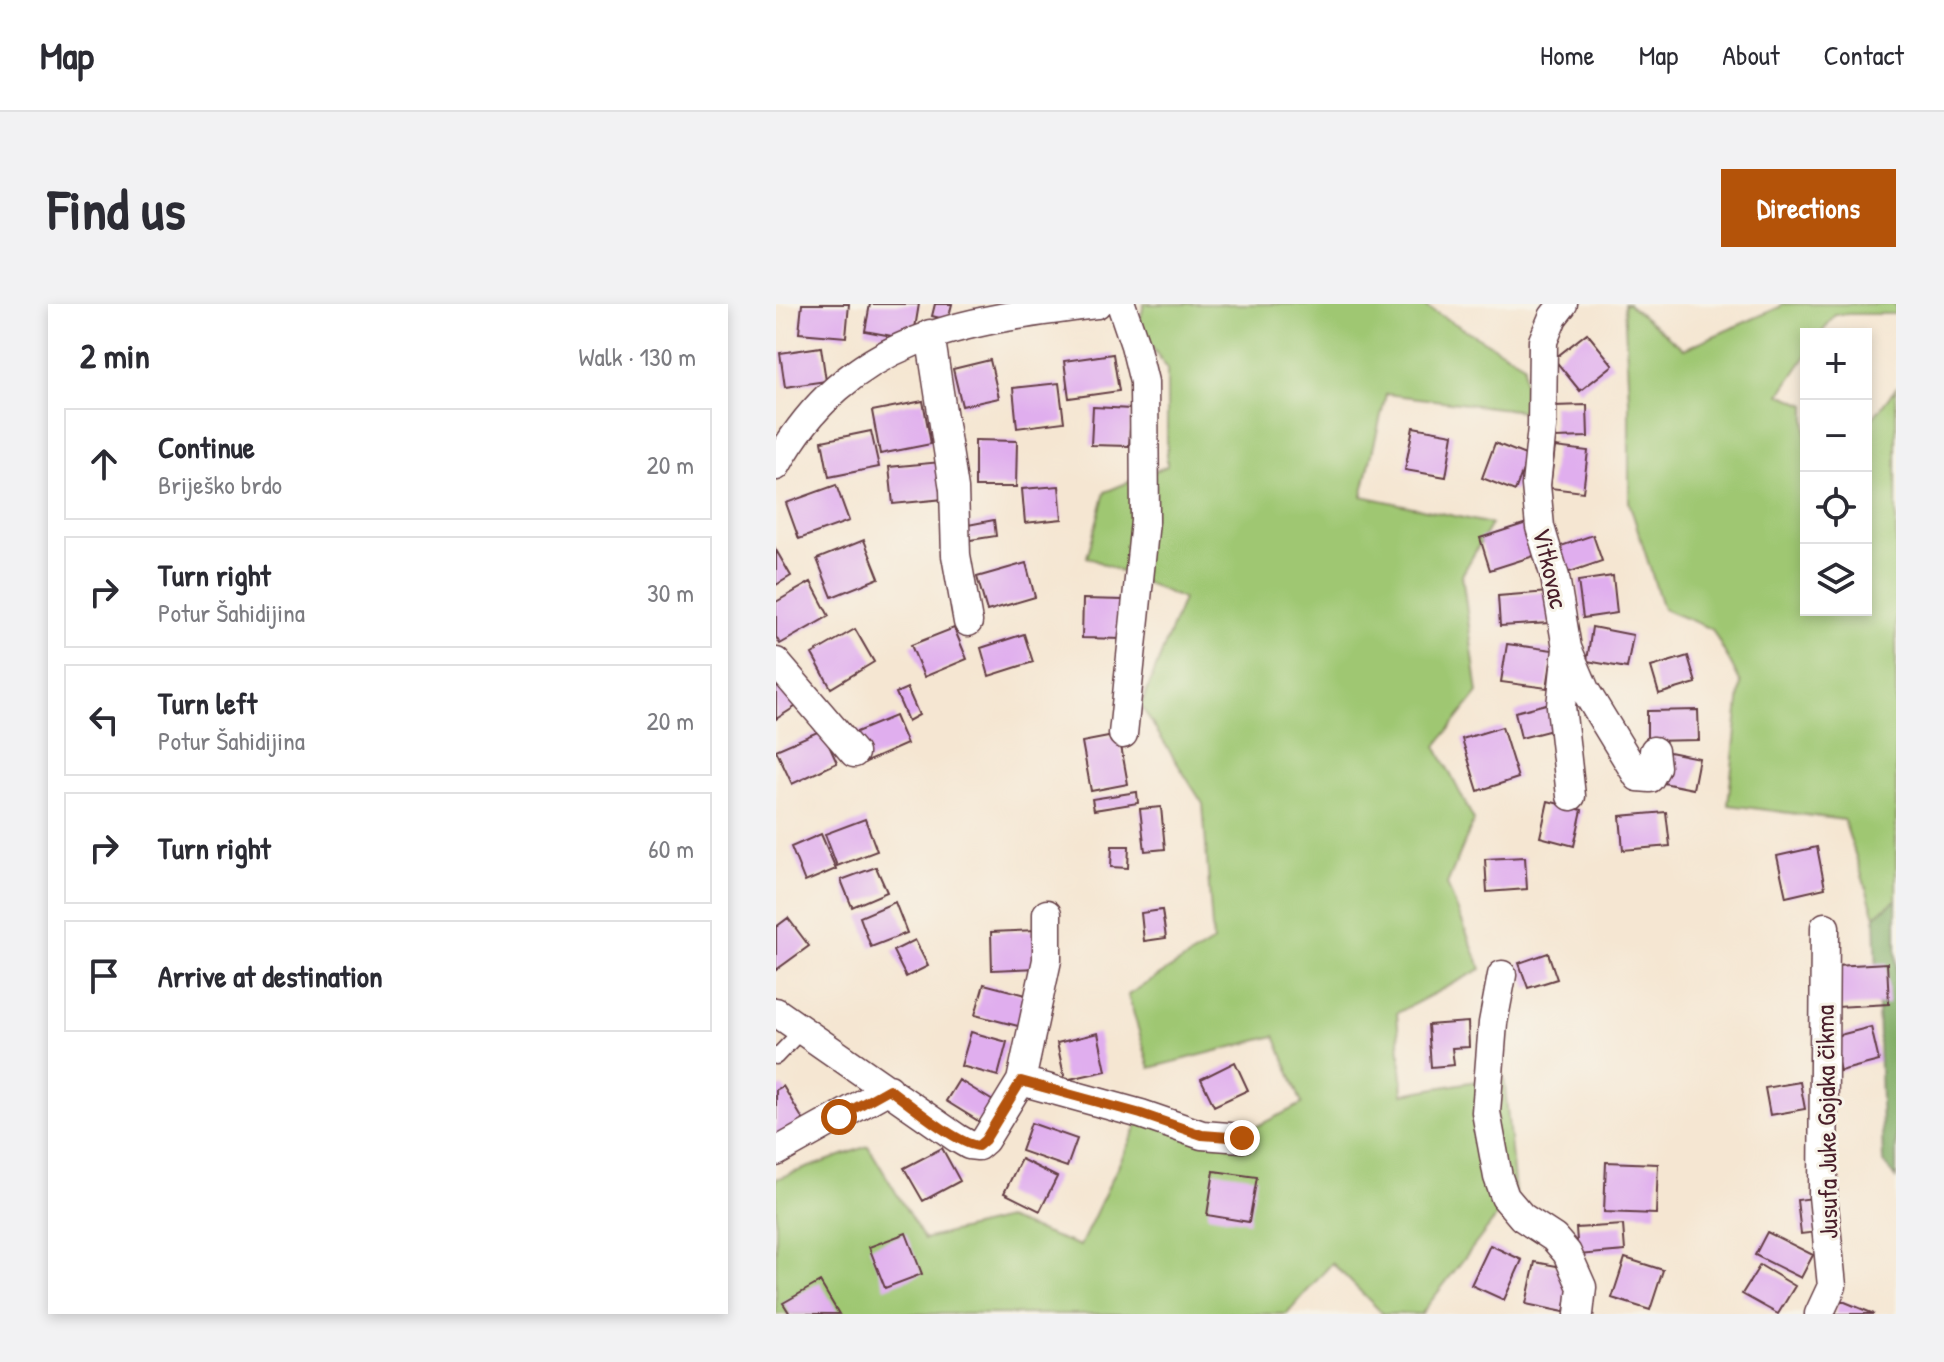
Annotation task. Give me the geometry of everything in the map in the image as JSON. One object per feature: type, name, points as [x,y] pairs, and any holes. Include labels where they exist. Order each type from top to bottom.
[{"type":"street","points":[[780,453],[826,398],[847,379],[871,362],[930,334],[1017,314],[1097,304]]},
{"type":"street","points":[[1121,304],[1144,382],[1145,521],[1123,734]]},
{"type":"street","name":"Vitkovac","points":[[1563,304],[1553,317],[1543,341],[1542,427],[1536,485],[1540,527],[1555,577],[1567,648],[1585,690],[1638,777],[1650,778],[1656,767],[1654,751]]},
{"type":"street","points":[[930,334],[954,489],[956,555],[968,622]]},
{"type":"street","points":[[1567,648],[1561,706],[1571,796]]},
{"type":"street","points":[[776,662],[854,753]]},
{"type":"street","points":[[776,1012],[957,1138],[978,1146],[985,1140],[1021,1081],[1047,960],[1047,914]]},
{"type":"street","name":"Jusufa Juke Gojaka čikma","points":[[1819,1314],[1832,1286],[1823,1196],[1825,927]]},
{"type":"street","points":[[1502,975],[1493,1023],[1486,1112],[1498,1177],[1505,1197],[1522,1217],[1554,1238],[1567,1253],[1582,1287],[1579,1314]]},
{"type":"street","points":[[1021,1081],[1141,1114],[1202,1135],[1242,1138]]},
{"type":"street","points":[[776,1152],[889,1089]]},
{"type":"lane","points":[[776,1057],[801,1031]]},
{"type":"green space","points":[[1144,304],[1421,304],[1524,364],[1524,411],[1386,394],[1362,496],[1491,524],[1462,575],[1478,693],[1436,746],[1474,820],[1447,884],[1481,969],[1397,1013],[1403,1094],[1504,1076],[1515,1193],[1421,1314],[1383,1314],[1332,1263],[1287,1314],[776,1314],[776,1179],[868,1146],[924,1239],[1006,1219],[1080,1246],[1139,1122],[1229,1140],[1302,1104],[1275,1036],[1150,1068],[1128,995],[1213,942],[1203,804],[1141,706],[1183,599],[1087,557],[1105,492],[1167,466],[1167,368],[1138,328]]},
{"type":"green space","points":[[1624,304],[1684,349],[1782,304],[1896,304],[1896,314],[1835,314],[1825,328],[1800,328],[1800,365],[1780,394],[1800,402],[1800,616],[1872,616],[1872,419],[1896,388],[1896,900],[1875,916],[1844,820],[1728,805],[1741,683],[1712,629],[1663,609],[1629,502],[1629,400]]},
{"type":"green space","points":[[1896,900],[1896,1178],[1883,1162],[1875,916]]},
{"type":"building","points":[[802,304],[849,304],[846,337],[799,333]]},
{"type":"building","points":[[870,304],[919,304],[913,340],[865,331]]},
{"type":"building","points":[[935,304],[952,304],[948,320],[932,316]]},
{"type":"building","points":[[1587,333],[1613,365],[1580,391],[1554,359]]},
{"type":"building","points":[[821,347],[826,381],[785,387],[780,353]]},
{"type":"building","points":[[1113,354],[1119,391],[1069,398],[1064,361]]},
{"type":"building","points":[[990,360],[999,398],[962,406],[953,369]]},
{"type":"building","points":[[1059,383],[1064,422],[1017,428],[1013,388]]},
{"type":"building","points":[[923,401],[931,444],[880,454],[872,411]]},
{"type":"building","points":[[1587,405],[1588,437],[1554,438],[1553,406]]},
{"type":"building","points":[[1093,407],[1131,409],[1129,446],[1091,445]]},
{"type":"building","points":[[1413,427],[1453,434],[1446,477],[1405,470]]},
{"type":"building","points":[[871,431],[879,467],[829,477],[822,441]]},
{"type":"building","points":[[975,440],[1017,441],[1016,487],[975,487]]},
{"type":"building","points":[[1495,443],[1528,456],[1515,491],[1482,478]]},
{"type":"building","points":[[1555,447],[1588,451],[1583,492],[1550,488]]},
{"type":"building","points":[[941,462],[944,499],[893,504],[889,467]]},
{"type":"building","points":[[836,485],[849,521],[799,539],[786,503]]},
{"type":"building","points":[[1059,486],[1062,519],[1025,523],[1022,489]]},
{"type":"building","points":[[994,520],[996,536],[970,540],[968,525]]},
{"type":"building","points":[[1530,522],[1540,554],[1490,570],[1480,538]]},
{"type":"building","points":[[1593,535],[1602,561],[1567,573],[1558,547]]},
{"type":"building","points":[[864,540],[879,578],[832,597],[817,559]]},
{"type":"building","points":[[776,550],[791,576],[776,585]]},
{"type":"building","points":[[1026,563],[1035,597],[987,611],[977,577]]},
{"type":"building","points":[[1613,576],[1617,613],[1583,618],[1578,581]]},
{"type":"building","points":[[811,582],[829,616],[780,644],[776,637],[776,602]]},
{"type":"building","points":[[1548,592],[1550,623],[1500,626],[1498,596]]},
{"type":"building","points":[[1083,599],[1124,600],[1123,639],[1082,638]]},
{"type":"building","points":[[1592,627],[1633,635],[1627,668],[1587,661]]},
{"type":"building","points":[[954,628],[967,659],[924,677],[911,645]]},
{"type":"building","points":[[855,629],[874,662],[831,688],[812,654]]},
{"type":"building","points":[[1024,634],[1033,662],[989,676],[981,648]]},
{"type":"building","points":[[1507,644],[1553,650],[1547,688],[1501,682]]},
{"type":"building","points":[[1688,656],[1696,683],[1659,694],[1651,667]]},
{"type":"building","points":[[776,681],[798,705],[776,719]]},
{"type":"building","points":[[907,688],[919,715],[908,721],[896,693]]},
{"type":"building","points":[[1550,703],[1556,729],[1521,738],[1515,712]]},
{"type":"building","points":[[1698,710],[1699,740],[1647,741],[1647,711]]},
{"type":"building","points":[[895,716],[907,744],[866,762],[854,733]]},
{"type":"building","points":[[1502,727],[1518,778],[1478,791],[1462,739]]},
{"type":"building","points":[[822,730],[837,763],[792,784],[776,750]]},
{"type":"building","points":[[1119,735],[1128,784],[1091,791],[1082,742]]},
{"type":"building","points":[[1669,752],[1699,758],[1693,789],[1663,783]]},
{"type":"building","points":[[1137,792],[1138,803],[1094,810],[1092,799]]},
{"type":"building","points":[[1548,801],[1582,810],[1574,846],[1540,837]]},
{"type":"building","points":[[1161,807],[1165,849],[1145,851],[1140,809]]},
{"type":"building","points":[[1666,812],[1670,846],[1623,850],[1620,816]]},
{"type":"building","points":[[865,819],[877,851],[837,866],[825,834]]},
{"type":"building","points":[[821,834],[836,869],[805,882],[791,847]]},
{"type":"building","points":[[1112,846],[1129,846],[1128,868],[1111,867]]},
{"type":"building","points":[[1817,847],[1825,888],[1786,897],[1777,856]]},
{"type":"building","points":[[1525,857],[1527,889],[1487,892],[1485,859]]},
{"type":"building","points":[[876,867],[887,892],[852,907],[841,880]]},
{"type":"building","points":[[895,902],[907,933],[871,947],[860,917]]},
{"type":"building","points":[[1162,910],[1166,938],[1144,941],[1141,913]]},
{"type":"building","points":[[788,918],[809,946],[776,970],[776,927]]},
{"type":"building","points":[[1037,930],[1039,968],[992,970],[991,932]]},
{"type":"building","points":[[915,940],[928,966],[906,977],[893,951]]},
{"type":"building","points":[[1548,953],[1557,979],[1528,988],[1519,963]]},
{"type":"building","points":[[1887,963],[1889,1004],[1837,1007],[1835,966]]},
{"type":"building","points":[[984,984],[1030,996],[1022,1027],[975,1015]]},
{"type":"building","points":[[1468,1022],[1469,1047],[1452,1048],[1454,1065],[1431,1067],[1428,1025]]},
{"type":"building","points":[[1871,1027],[1879,1061],[1840,1071],[1832,1037]]},
{"type":"building","points":[[971,1032],[1007,1042],[998,1076],[961,1066]]},
{"type":"building","points":[[1098,1033],[1106,1071],[1065,1080],[1057,1043]]},
{"type":"building","points":[[1235,1062],[1248,1090],[1214,1106],[1201,1079]]},
{"type":"building","points":[[959,1080],[993,1101],[980,1122],[946,1101]]},
{"type":"building","points":[[1800,1082],[1805,1109],[1770,1115],[1765,1088]]},
{"type":"building","points":[[783,1086],[805,1123],[776,1136],[776,1090]]},
{"type":"building","points":[[1031,1123],[1077,1139],[1067,1167],[1021,1151]]},
{"type":"building","points":[[942,1148],[960,1181],[923,1201],[904,1168]]},
{"type":"building","points":[[1021,1159],[1057,1177],[1040,1211],[1004,1193]]},
{"type":"building","points":[[1606,1162],[1658,1164],[1656,1214],[1604,1212]]},
{"type":"building","points":[[1214,1171],[1257,1177],[1249,1222],[1207,1215]]},
{"type":"building","points":[[1813,1198],[1818,1232],[1801,1234],[1797,1200]]},
{"type":"building","points":[[1623,1225],[1625,1251],[1578,1255],[1576,1228]]},
{"type":"building","points":[[1767,1232],[1813,1255],[1801,1278],[1755,1255]]},
{"type":"building","points":[[906,1233],[922,1274],[885,1288],[869,1247]]},
{"type":"building","points":[[1490,1245],[1522,1260],[1504,1300],[1471,1285]]},
{"type":"building","points":[[1625,1258],[1663,1270],[1650,1310],[1612,1298]]},
{"type":"building","points":[[1535,1262],[1573,1269],[1564,1312],[1526,1304]]},
{"type":"building","points":[[1760,1265],[1795,1286],[1778,1314],[1742,1294]]},
{"type":"building","points":[[820,1282],[839,1314],[790,1314],[783,1303]]},
{"type":"building","points":[[1840,1300],[1874,1314],[1835,1314]]},
{"type":"route","points":[[839,1117],[889,1089],[957,1138],[978,1146],[985,1140],[1021,1081],[1172,1123],[1202,1135],[1242,1138]]}]
